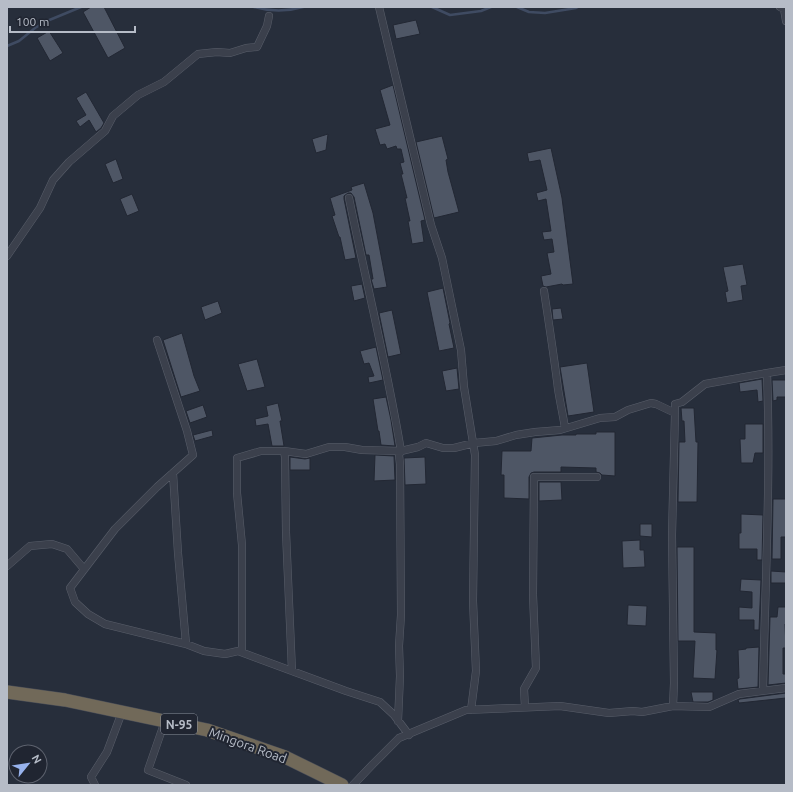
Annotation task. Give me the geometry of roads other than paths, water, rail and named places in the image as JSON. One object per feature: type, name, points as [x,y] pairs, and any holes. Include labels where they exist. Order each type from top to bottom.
[{"type":"highway","name":"Mingora Road","points":[[7,692],[64,700],[207,730],[285,757],[342,785]]},
{"type":"street","points":[[379,7],[431,225],[442,258],[461,350],[464,387],[474,443],[474,601],[476,671],[471,710]]},
{"type":"street","points":[[783,8],[786,21]]},
{"type":"street","points":[[7,256],[40,208],[53,180],[69,162],[105,130],[113,116],[138,95],[164,82],[198,54],[217,52],[230,53],[246,48],[257,47],[267,26],[269,16]]},
{"type":"street","points":[[349,198],[391,390],[401,450],[398,455],[401,615],[398,721]]},
{"type":"street","points":[[544,291],[555,358],[558,391],[563,413],[564,428]]},
{"type":"street","points":[[157,340],[187,431],[193,455],[157,487],[115,529],[70,588],[75,602],[88,614],[105,624],[186,644],[204,651],[225,654],[238,651],[242,652],[276,666],[292,670],[346,691],[380,702],[409,734]]},
{"type":"street","points":[[673,706],[672,464],[675,413],[674,404],[682,402],[705,384],[786,370]]},
{"type":"street","points":[[763,691],[765,593],[768,541],[767,373]]},
{"type":"street","points":[[242,652],[242,545],[237,493],[237,458],[261,451],[284,451],[306,454],[329,447],[345,447],[362,450],[401,450],[426,444],[443,448],[454,448],[474,443],[496,441],[516,435],[564,428],[600,418],[615,416],[628,410],[651,403],[675,413]]},
{"type":"street","points":[[284,451],[292,670]]},
{"type":"street","points":[[173,473],[178,561],[186,644]]},
{"type":"street","points":[[525,708],[524,689],[536,668],[533,595],[534,477],[597,478]]},
{"type":"street","points":[[7,566],[30,546],[52,544],[67,549],[84,569]]},
{"type":"street","points":[[353,785],[399,738],[466,710],[560,706],[609,714],[633,711],[642,712],[673,706],[709,707],[739,694],[786,688]]},
{"type":"street","points":[[96,785],[91,777],[107,752],[122,712]]},
{"type":"street","points":[[164,721],[148,770],[186,785]]},
{"type":"waterway","points":[[7,46],[19,41],[35,28],[47,21],[81,7]]},
{"type":"waterway","points":[[254,7],[278,11],[303,7]]},
{"type":"waterway","points":[[432,7],[450,15],[481,11],[491,7]]},
{"type":"waterway","points":[[517,7],[529,12],[545,13],[578,7]]}]
